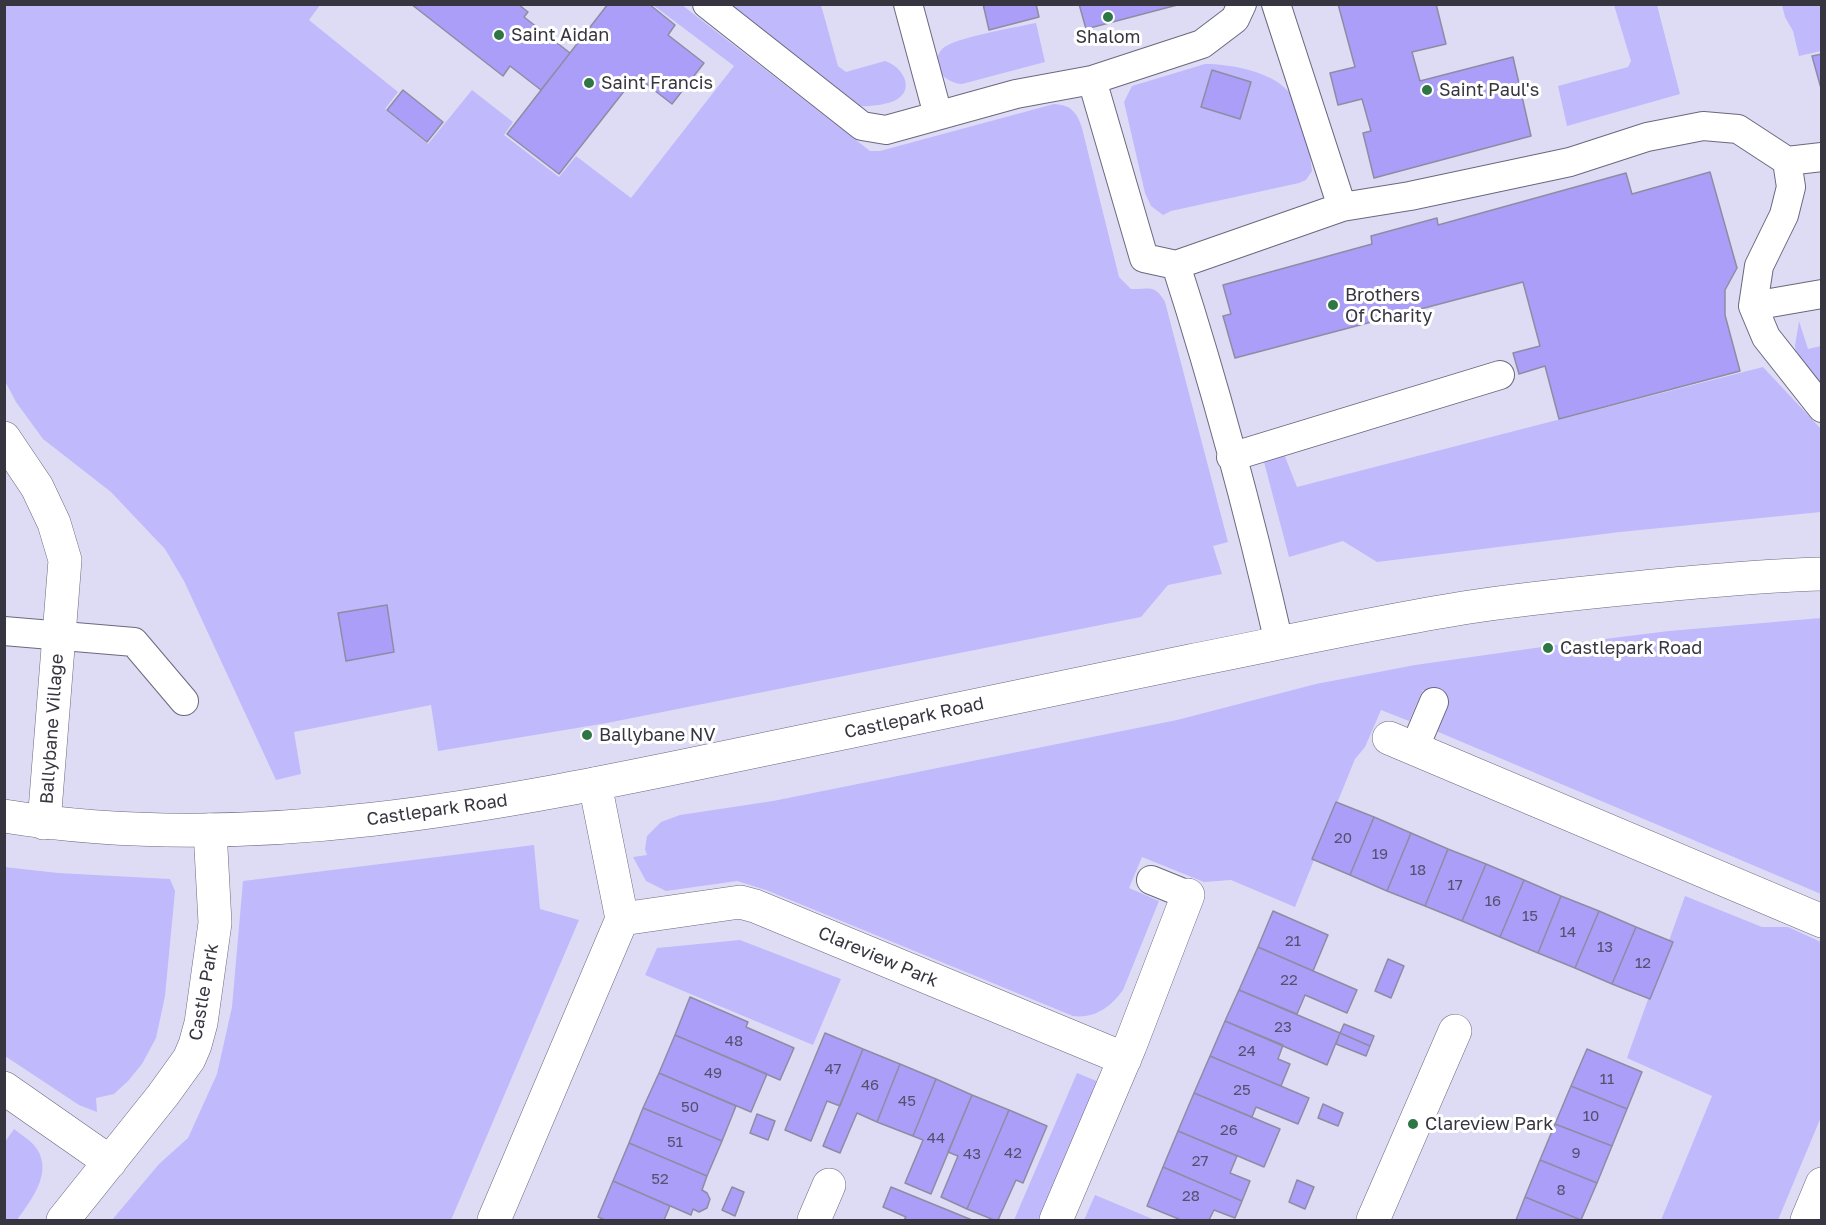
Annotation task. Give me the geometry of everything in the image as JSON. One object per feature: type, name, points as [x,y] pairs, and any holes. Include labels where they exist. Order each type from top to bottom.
[{"type":"street","name":"Ballybane Village","points":[[4,438],[37,487],[54,523],[65,560],[44,822]]},
{"type":"street","name":"Castlepark Road","points":[[4,816],[44,822],[132,829],[281,828],[363,821],[477,805],[595,784],[1279,643],[1465,608],[1605,590],[1821,574]]},
{"type":"street","points":[[1402,744],[1821,921]]},
{"type":"street","points":[[494,1221],[622,919],[595,784]]},
{"type":"street","name":"Castle Park","points":[[63,1221],[177,1076],[189,1059],[195,1045],[201,1023],[215,923],[210,830]]},
{"type":"street","points":[[1056,1221],[1125,1059],[1188,895]]},
{"type":"street","name":"Clareview Park","points":[[622,919],[740,902],[755,906],[1125,1059]]},
{"type":"street","points":[[1373,1221],[1455,1031]]},
{"type":"street","points":[[4,1088],[110,1162]]},
{"type":"street","points":[[1807,1221],[1821,1184]]},
{"type":"street","points":[[814,1221],[829,1185]]},
{"type":"lane","points":[[707,4],[862,126],[886,129],[1016,94],[1092,80],[1202,44],[1236,19],[1242,4]]},
{"type":"lane","points":[[908,4],[938,115]]},
{"type":"lane","points":[[1276,4],[1342,207]]},
{"type":"lane","points":[[1092,80],[1144,258],[1176,265],[1342,207],[1570,162],[1647,137],[1703,126],[1738,129],[1787,161],[1821,157]]},
{"type":"lane","points":[[1787,161],[1791,187],[1784,214],[1759,266],[1753,306],[1766,336],[1821,408]]},
{"type":"lane","points":[[1176,265],[1196,324],[1262,563],[1279,643]]},
{"type":"lane","points":[[1753,306],[1821,294]]},
{"type":"lane","points":[[1231,457],[1500,375]]},
{"type":"lane","name":"Ballybane Village","points":[[4,631],[59,635]]},
{"type":"lane","points":[[59,635],[134,642],[184,701]]},
{"type":"lane","points":[[1402,744],[1434,702]]},
{"type":"lane","points":[[1151,879],[1188,895]]},
{"type":"shaded area","points":[[4,5],[320,5],[309,20],[398,92],[385,109],[428,144],[472,90],[513,122],[504,135],[559,177],[576,156],[631,198],[734,66],[653,5],[682,5],[870,151],[880,151],[1054,104],[1065,106],[1075,114],[1082,128],[1119,277],[1131,289],[1158,292],[1165,302],[1228,542],[1213,546],[1222,574],[1168,585],[1141,617],[607,723],[438,751],[431,705],[294,732],[301,774],[276,780],[184,581],[165,549],[111,492],[43,439],[16,402],[5,381]]},
{"type":"shaded area","points":[[729,5],[821,5],[838,66],[846,72],[885,61],[901,73],[906,84],[905,90],[892,102],[857,106]]},
{"type":"shaded area","points":[[1614,5],[1657,5],[1680,94],[1567,126],[1558,86],[1628,67],[1631,61]]},
{"type":"shaded area","points":[[1782,5],[1821,5],[1821,51],[1799,56],[1793,31],[1785,17]]},
{"type":"shaded area","points":[[1036,23],[1045,62],[962,84],[950,80],[940,72],[937,62],[938,55],[948,45],[986,33]]},
{"type":"shaded area","points":[[1205,64],[1226,65],[1249,70],[1271,78],[1288,91],[1301,117],[1312,171],[1306,180],[1299,183],[1171,211],[1163,215],[1151,206],[1145,193],[1124,102],[1132,86]]},
{"type":"shaded area","points":[[1799,321],[1808,349],[1821,346],[1821,388],[1797,358],[1795,346]]},
{"type":"shaded area","points":[[1763,367],[1821,429],[1821,512],[1620,532],[1377,562],[1343,541],[1289,557],[1264,462],[1284,454],[1297,487]]},
{"type":"shaded area","points":[[1821,618],[1821,894],[1436,731],[1448,701],[1423,690],[1409,721],[1381,710],[1365,747],[1355,759],[1295,907],[1231,880],[1204,882],[1142,857],[1129,888],[1159,901],[1123,990],[1113,1002],[1088,1016],[1073,1016],[766,890],[737,881],[666,891],[646,881],[633,857],[647,855],[645,849],[647,836],[661,822],[680,815],[773,801],[1177,720],[1316,684],[1415,665],[1556,645],[1669,631]]},
{"type":"shaded area","points":[[534,845],[540,909],[579,920],[451,1220],[112,1220],[159,1164],[188,1138],[217,1074],[232,1007],[243,881]]},
{"type":"shaded area","points":[[4,867],[58,873],[170,879],[175,891],[165,996],[156,1038],[142,1064],[128,1081],[114,1094],[96,1098],[97,1112],[79,1105],[5,1056]]},
{"type":"shaded area","points":[[1685,896],[1762,927],[1788,927],[1821,942],[1821,1117],[1778,1220],[1661,1220],[1712,1096],[1627,1058]]},
{"type":"shaded area","points":[[740,940],[841,979],[813,1045],[645,975],[657,948]]},
{"type":"shaded area","points":[[1077,1073],[1099,1082],[1041,1220],[1014,1220]]},
{"type":"shaded area","points":[[14,1129],[33,1144],[40,1154],[42,1173],[35,1193],[17,1220],[5,1220],[5,1142]]},
{"type":"shaded area","points":[[1095,1195],[1155,1220],[1084,1220]]},
{"type":"building","name":"Saint Aidan","points":[[411,4],[518,4],[528,12],[524,17],[570,53],[541,90],[510,66],[503,76]]},
{"type":"building","name":"Saint Francis","points":[[608,4],[649,4],[675,25],[668,35],[704,63],[672,104],[636,76],[559,174],[507,134]]},
{"type":"building","name":"Shalom","points":[[983,4],[1036,4],[1039,17],[989,30]]},
{"type":"building","name":"Shalom","points":[[1079,4],[1181,4],[1086,29]]},
{"type":"building","name":"Saint Paul's","points":[[1338,4],[1436,4],[1446,44],[1412,52],[1420,81],[1513,57],[1531,136],[1374,178],[1363,133],[1371,131],[1362,99],[1338,105],[1330,73],[1355,67]]},
{"type":"building","points":[[1822,54],[1822,92],[1812,56]]},
{"type":"building","points":[[1212,70],[1251,82],[1240,119],[1201,107]]},
{"type":"building","points":[[403,90],[443,122],[427,142],[387,110]]},
{"type":"building","name":"Brothers Of Charity","points":[[1710,172],[1737,268],[1725,290],[1725,315],[1740,371],[1559,419],[1545,366],[1519,374],[1513,353],[1540,346],[1523,282],[1235,358],[1223,316],[1231,314],[1223,285],[1372,244],[1371,236],[1437,218],[1438,225],[1626,173],[1632,194]]},
{"type":"building","points":[[387,605],[394,652],[346,661],[338,613]]},
{"type":"building","points":[[1336,802],[1374,817],[1350,875],[1312,859]]},
{"type":"building","points":[[1374,817],[1411,833],[1387,891],[1350,875]]},
{"type":"building","points":[[1411,833],[1448,849],[1425,906],[1387,891]]},
{"type":"building","points":[[1448,849],[1486,864],[1462,921],[1425,906]]},
{"type":"building","points":[[1486,864],[1524,880],[1500,937],[1462,921]]},
{"type":"building","points":[[1524,880],[1561,896],[1538,953],[1500,937]]},
{"type":"building","points":[[1561,896],[1599,911],[1575,968],[1538,953]]},
{"type":"building","points":[[1273,911],[1328,935],[1313,971],[1258,947]]},
{"type":"building","points":[[1599,911],[1636,927],[1612,984],[1575,968]]},
{"type":"building","points":[[1636,927],[1673,942],[1650,999],[1612,984]]},
{"type":"building","points":[[1258,947],[1357,990],[1347,1013],[1305,995],[1297,1014],[1239,990]]},
{"type":"building","points":[[1388,959],[1404,966],[1391,998],[1375,991]]},
{"type":"building","points":[[1239,990],[1340,1033],[1327,1065],[1225,1021]]},
{"type":"building","points":[[690,997],[748,1022],[746,1027],[794,1048],[780,1080],[675,1035]]},
{"type":"building","points":[[1225,1021],[1283,1045],[1278,1059],[1290,1064],[1281,1086],[1210,1056]]},
{"type":"building","points":[[1344,1024],[1374,1036],[1370,1046],[1340,1033]]},
{"type":"building","points":[[825,1033],[863,1049],[840,1106],[827,1101],[811,1141],[785,1130]]},
{"type":"building","points":[[1340,1033],[1370,1046],[1366,1056],[1336,1044]]},
{"type":"building","points":[[675,1035],[767,1074],[751,1112],[659,1073]]},
{"type":"building","points":[[863,1049],[900,1064],[877,1122],[857,1113],[840,1153],[823,1146]]},
{"type":"building","points":[[1587,1049],[1642,1072],[1627,1109],[1571,1086]]},
{"type":"building","points":[[1210,1056],[1309,1098],[1298,1124],[1256,1107],[1252,1117],[1194,1093]]},
{"type":"building","points":[[900,1064],[936,1079],[913,1136],[877,1122]]},
{"type":"building","points":[[659,1073],[736,1106],[722,1141],[643,1108]]},
{"type":"building","points":[[936,1079],[972,1095],[931,1194],[905,1183],[923,1140],[913,1136]]},
{"type":"building","points":[[1571,1086],[1627,1109],[1612,1146],[1555,1124]]},
{"type":"building","points":[[1194,1093],[1280,1129],[1264,1167],[1178,1131]]},
{"type":"building","points":[[972,1095],[1009,1110],[967,1209],[941,1197],[958,1156],[948,1152]]},
{"type":"building","points":[[1323,1104],[1343,1113],[1338,1126],[1318,1118]]},
{"type":"building","points":[[643,1108],[722,1141],[707,1176],[629,1143]]},
{"type":"building","points":[[1009,1110],[1047,1126],[1023,1183],[1016,1180],[998,1220],[994,1220],[967,1209]]},
{"type":"building","points":[[757,1114],[775,1121],[768,1140],[750,1133]]},
{"type":"building","points":[[1555,1124],[1612,1146],[1597,1183],[1540,1160]]},
{"type":"building","points":[[1178,1131],[1237,1156],[1230,1173],[1250,1181],[1242,1201],[1163,1167]]},
{"type":"building","points":[[629,1143],[707,1176],[702,1190],[710,1199],[707,1208],[699,1212],[693,1209],[691,1215],[613,1181]]},
{"type":"building","points":[[1540,1160],[1597,1183],[1581,1220],[1525,1197]]},
{"type":"building","points":[[1163,1167],[1242,1201],[1235,1218],[1214,1210],[1209,1220],[1181,1220],[1147,1206]]},
{"type":"building","points":[[1297,1180],[1314,1187],[1305,1209],[1289,1202]]},
{"type":"building","points":[[613,1181],[670,1206],[664,1220],[605,1220],[598,1217]]},
{"type":"building","points":[[732,1187],[744,1192],[735,1216],[722,1210]]},
{"type":"building","points":[[891,1187],[972,1220],[904,1220],[906,1217],[883,1207]]},
{"type":"building","points":[[1525,1197],[1581,1220],[1516,1220]]},
{"type":"place","name":"Shalom","points":[[1108,17]]},
{"type":"place","name":"Saint Aidan","points":[[499,35]]},
{"type":"place","name":"Saint Francis","points":[[589,83]]},
{"type":"place","name":"Saint Paul's","points":[[1427,90]]},
{"type":"place","name":"Brothers Of Charity","points":[[1333,305]]},
{"type":"place","name":"Castlepark Road","points":[[1548,648]]},
{"type":"place","name":"Ballybane NV","points":[[587,735]]},
{"type":"place","name":"Clareview Park","points":[[1413,1124]]}]
